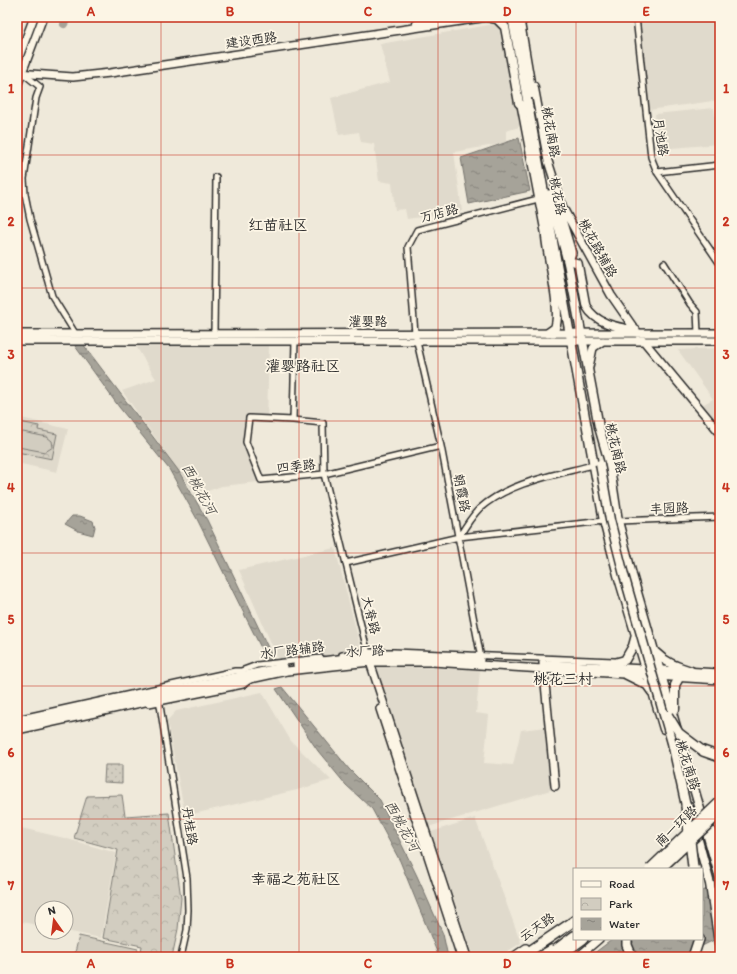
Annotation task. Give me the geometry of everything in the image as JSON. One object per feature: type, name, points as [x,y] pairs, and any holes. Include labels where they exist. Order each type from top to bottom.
[{"type":"highway","points":[[703,751],[720,757]]},
{"type":"highway","name":"南一环路","points":[[651,868],[720,802]]},
{"type":"highway","points":[[686,806],[694,868]]},
{"type":"highway","name":"南一环路","points":[[661,868],[718,816]]},
{"type":"highway","points":[[667,868],[681,850]]},
{"type":"highway","points":[[521,957],[573,920]]},
{"type":"highway","points":[[546,957],[573,935]]},
{"type":"highway","points":[[558,957],[583,940]]},
{"type":"highway","points":[[627,940],[627,945],[632,957]]},
{"type":"highway","points":[[693,957],[700,940]]},
{"type":"main road","points":[[17,62],[34,17]]},
{"type":"main road","points":[[17,86],[20,71],[43,17]]},
{"type":"main road","points":[[417,24],[439,17]]},
{"type":"main road","name":"建设西路","points":[[20,71],[73,74],[109,70],[466,17]]},
{"type":"main road","points":[[488,17],[497,19],[505,27],[519,103],[521,105],[542,198],[548,258],[558,315],[555,328],[548,333]]},
{"type":"main road","name":"建设西路","points":[[20,71],[73,77],[110,73],[488,17]]},
{"type":"main road","name":"桃花路","points":[[512,17],[532,112],[542,198],[556,250],[572,337]]},
{"type":"main road","points":[[521,18],[530,17]]},
{"type":"main road","name":"桃花南路","points":[[521,18],[532,112],[550,196],[571,263],[582,337],[599,427],[609,462],[618,521],[653,649],[720,878]]},
{"type":"main road","name":"桃花路辅路","points":[[521,18],[548,161],[554,185],[563,208],[611,295],[637,332],[720,433]]},
{"type":"main road","points":[[521,105],[532,112],[572,253],[571,263],[578,263],[586,306],[589,312],[601,321],[612,326],[637,332]]},
{"type":"main road","points":[[546,237],[556,250]]},
{"type":"main road","name":"灌婴路","points":[[17,341],[417,341],[582,337],[637,332],[720,333]]},
{"type":"main road","name":"灌婴路","points":[[17,334],[548,333],[572,337]]},
{"type":"main road","name":"桃花南路","points":[[572,337],[588,429],[598,464],[604,522],[647,672],[696,832],[710,884],[720,948]]},
{"type":"main road","name":"灌婴路","points":[[582,337],[605,340],[720,342]]},
{"type":"main road","points":[[589,375],[593,348],[605,340]]},
{"type":"main road","points":[[599,427],[598,464],[611,527],[672,743],[686,806]]},
{"type":"main road","points":[[598,464],[660,699],[672,723],[679,733],[703,751]]},
{"type":"main road","points":[[603,666],[623,661],[629,655],[636,634]]},
{"type":"main road","points":[[653,649],[663,660],[672,665],[691,671]]},
{"type":"main road","name":"水厂路","points":[[17,723],[308,663],[367,658],[431,657],[481,660],[625,674],[647,672]]},
{"type":"main road","name":"水厂路","points":[[17,730],[122,707],[160,701],[250,679],[367,658]]},
{"type":"main road","name":"大脊路","points":[[367,658],[461,957]]},
{"type":"main road","name":"大脊路","points":[[367,658],[467,957]]},
{"type":"main road","name":"水厂路","points":[[543,667],[603,666],[660,673],[691,671],[720,673]]},
{"type":"main road","points":[[543,667],[555,786]]},
{"type":"main road","name":"水厂路","points":[[660,673],[679,678],[720,680]]},
{"type":"main road","points":[[625,674],[647,685],[654,694]]},
{"type":"main road","points":[[675,724],[674,685],[679,678]]},
{"type":"main road","points":[[701,811],[720,848]]},
{"type":"main road","points":[[657,868],[705,825]]},
{"type":"main road","points":[[647,868],[661,854],[696,832]]},
{"type":"main road","name":"云天路","points":[[513,957],[573,920]]},
{"type":"main road","name":"云天路","points":[[537,957],[573,935]]},
{"type":"main road","points":[[578,957],[598,940]]},
{"type":"street","name":"月池路","points":[[636,17],[651,157],[657,172],[720,264]]},
{"type":"street","points":[[20,71],[40,87],[36,98],[24,179],[30,220],[52,296],[75,333]]},
{"type":"street","points":[[657,172],[720,165]]},
{"type":"street","points":[[214,333],[216,177]]},
{"type":"street","name":"万店路","points":[[415,333],[408,247],[417,230],[542,198]]},
{"type":"street","points":[[566,234],[576,231]]},
{"type":"street","points":[[664,263],[690,304],[697,312],[698,333]]},
{"type":"street","name":"朝霞路","points":[[415,333],[441,446],[481,660]]},
{"type":"street","points":[[293,420],[295,341]]},
{"type":"street","name":"四季路","points":[[293,420],[249,418],[246,442],[261,480],[324,474],[441,446]]},
{"type":"street","name":"大脊路","points":[[293,420],[323,423],[324,474],[367,658]]},
{"type":"street","points":[[459,537],[478,510],[501,494],[551,476],[598,464]]},
{"type":"street","name":"丰园路","points":[[618,521],[720,517]]},
{"type":"street","points":[[346,563],[459,537],[604,522]]},
{"type":"street","name":"水厂路辅路","points":[[17,719],[155,688],[241,671],[252,666],[367,658],[388,664],[543,667]]},
{"type":"street","points":[[481,660],[623,661]]},
{"type":"street","name":"丹桂路","points":[[160,701],[187,878],[188,916],[181,957]]},
{"type":"shaded area","points":[[639,17],[720,17],[720,100],[649,110]]},
{"type":"shaded area","points":[[501,23],[522,126],[506,131],[506,143],[454,152],[462,211],[407,219],[405,209],[395,210],[392,183],[379,181],[374,144],[361,142],[359,132],[339,135],[331,98],[390,82],[380,44]]},
{"type":"shaded area","points":[[714,108],[719,144],[660,149],[655,114]]},
{"type":"shaded area","points":[[134,343],[269,344],[267,422],[245,422],[258,482],[222,486],[196,495],[122,391],[156,379]]},
{"type":"shaded area","points":[[720,348],[720,427],[702,405],[713,399],[678,350]]},
{"type":"shaded area","points":[[17,417],[68,429],[57,472],[17,463]]},
{"type":"shaded area","points":[[335,548],[362,653],[279,661],[239,570]]},
{"type":"shaded area","points":[[374,665],[480,670],[476,713],[489,715],[484,763],[513,765],[521,730],[547,727],[554,789],[428,827]]},
{"type":"shaded area","points":[[262,692],[291,741],[331,780],[297,790],[193,814],[184,809],[167,721],[176,711]]},
{"type":"shaded area","points":[[475,818],[521,943],[498,957],[473,957],[431,832]]},
{"type":"shaded area","points":[[17,827],[64,838],[116,853],[101,938],[74,933],[74,900],[34,900],[34,924],[17,921]]},
{"type":"green space","points":[[20,422],[39,426],[38,430],[57,434],[52,459],[17,452],[17,423]]},
{"type":"green space","points":[[23,432],[47,437],[52,441],[53,447],[45,452],[18,447],[17,435]]},
{"type":"green space","points":[[105,765],[122,765],[122,783],[104,782]]},
{"type":"green space","points":[[122,795],[125,816],[169,813],[181,898],[178,929],[172,957],[140,957],[142,946],[103,938],[118,850],[74,838],[87,796]]},
{"type":"green space","points":[[79,936],[138,949],[137,957],[74,957]]},
{"type":"water","points":[[519,138],[530,191],[469,204],[461,158]]},
{"type":"water","points":[[83,344],[178,470],[207,520],[274,660],[268,662],[197,519],[169,469],[119,407],[75,346]]},
{"type":"water","points":[[72,516],[80,516],[93,521],[95,527],[93,535],[78,531],[65,524]]},
{"type":"water","points":[[282,687],[349,769],[380,800],[443,934],[448,957],[439,957],[400,861],[372,809],[346,785],[318,751],[276,689]]},
{"type":"water","points":[[720,885],[720,937],[680,957],[589,957],[612,940],[703,940],[703,891]]},
{"type":"waterway","name":"西桃花河","points":[[64,24],[68,17]]},
{"type":"district","name":"红苗社区","points":[[278,225]]},
{"type":"district","name":"灌婴路社区","points":[[303,366]]},
{"type":"district","name":"桃花三村","points":[[563,679]]},
{"type":"district","name":"幸福之苑社区","points":[[296,879]]}]
